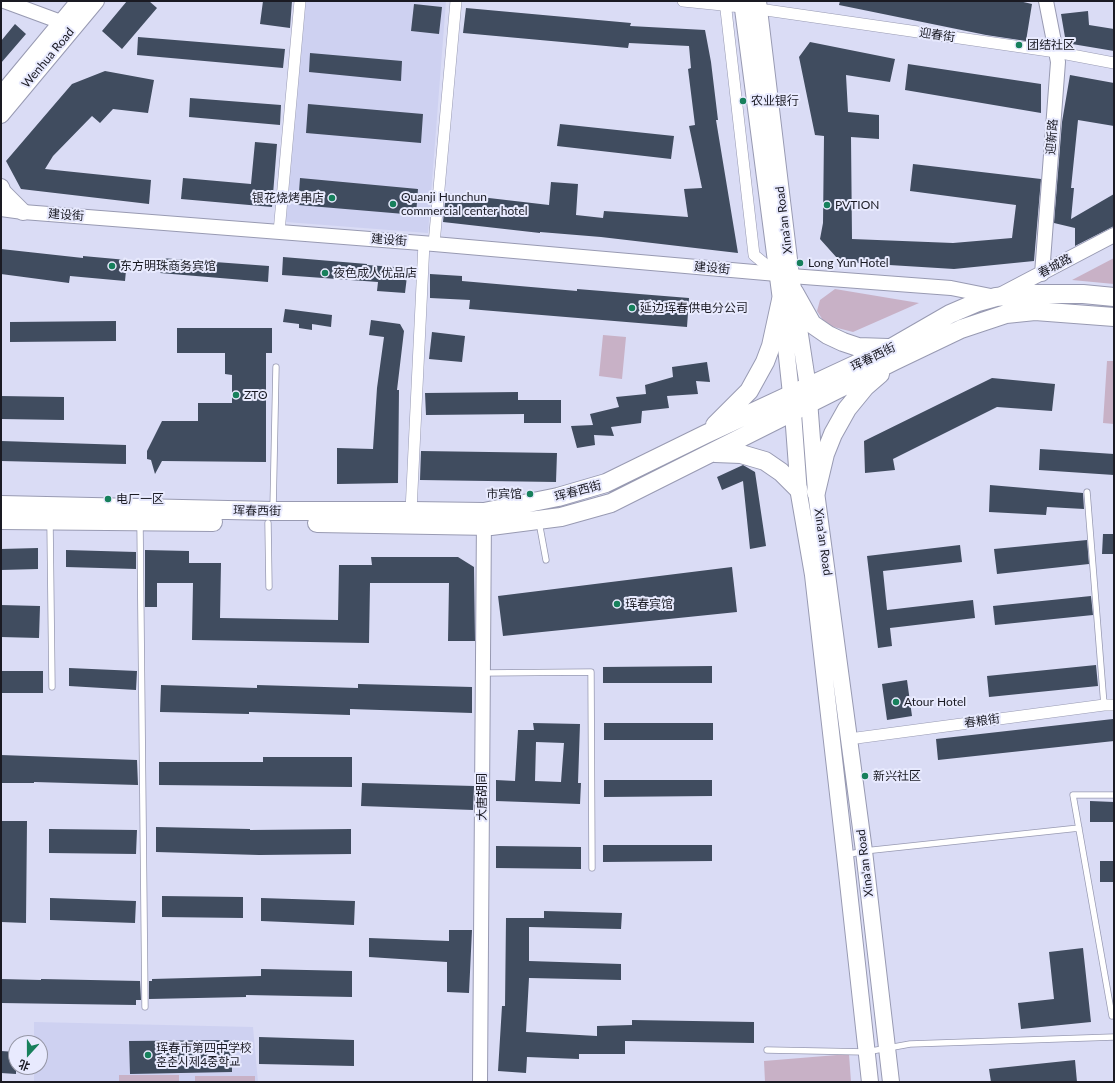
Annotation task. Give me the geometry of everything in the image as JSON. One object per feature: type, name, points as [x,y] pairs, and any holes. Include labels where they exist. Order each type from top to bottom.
[{"type":"main road","name":"Wenhua Road","points":[[1,115],[66,26],[79,1]]},
{"type":"main road","name":"Wenhua Road","points":[[1,95],[66,26],[96,1]]},
{"type":"main road","name":"Xina'an Road","points":[[742,4],[786,286],[808,396],[816,492],[820,573],[845,855],[870,1082]]},
{"type":"main road","name":"Xina'an Road","points":[[759,5],[786,286],[792,413],[798,489],[820,573],[849,739],[891,1082]]},
{"type":"main road","points":[[1,187],[3,192],[23,212]]},
{"type":"main road","points":[[786,286],[812,324],[828,335],[843,342],[892,355],[847,409],[833,434],[825,454],[816,492]]},
{"type":"main road","points":[[706,434],[749,391],[765,362],[771,346],[786,286]]},
{"type":"main road","name":"珲春西街","points":[[892,355],[950,314],[978,302],[996,297],[1026,294],[1082,294],[1114,297]]},
{"type":"main road","name":"珲春西街","points":[[1,505],[270,517],[538,520],[561,517],[611,503],[792,413],[808,396],[892,355],[961,329],[1006,314],[1034,311],[1114,317]]},
{"type":"main road","name":"珲春西街","points":[[1,520],[140,521],[270,517],[411,510],[484,519],[606,483],[706,434],[791,395],[808,396]]},
{"type":"main road","points":[[712,453],[742,454],[765,461],[781,472],[798,489]]},
{"type":"street","points":[[4,1],[66,26]]},
{"type":"street","points":[[279,232],[300,1]]},
{"type":"street","points":[[411,510],[429,244],[456,1]]},
{"type":"street","points":[[683,1],[742,4]]},
{"type":"street","name":"迎新路","points":[[1042,274],[1058,62],[1046,1]]},
{"type":"street","points":[[725,3],[754,255],[786,286]]},
{"type":"street","name":"迎春街","points":[[759,5],[1114,62]]},
{"type":"street","name":"建设街","points":[[1,209],[429,244],[786,286],[951,288],[996,297]]},
{"type":"street","name":"春城路","points":[[996,297],[1042,274],[1114,234]]},
{"type":"street","name":"大唐胡同","points":[[480,1082],[484,519]]},
{"type":"street","name":"春粮街","points":[[849,739],[1109,705]]},
{"type":"lane","points":[[269,587],[270,517],[276,367]]},
{"type":"lane","points":[[1087,492],[1109,705]]},
{"type":"lane","points":[[50,520],[52,687]]},
{"type":"lane","points":[[538,520],[546,560]]},
{"type":"lane","points":[[140,521],[145,1006]]},
{"type":"lane","points":[[483,673],[591,672],[592,868]]},
{"type":"lane","points":[[1112,1016],[1073,794],[1114,795]]},
{"type":"lane","points":[[845,855],[1079,828]]},
{"type":"lane","points":[[767,1050],[866,1052],[910,1044],[1114,1037]]},
{"type":"shaded area","points":[[306,1],[446,1],[428,233],[286,222]]},
{"type":"shaded area","points":[[1114,258],[1114,284],[1072,280]]},
{"type":"shaded area","points":[[835,289],[919,303],[853,332],[826,325],[817,311],[820,300]]},
{"type":"shaded area","points":[[603,335],[626,337],[622,379],[599,376]]},
{"type":"shaded area","points":[[1107,361],[1114,361],[1114,424],[1103,423]]},
{"type":"shaded area","name":"珲春市第四中学校 훈춘시제4중학교","points":[[34,1022],[253,1027],[258,1082],[34,1082],[34,1075],[48,1075],[48,1035],[34,1035]]},
{"type":"shaded area","points":[[849,1054],[851,1082],[765,1082],[764,1061]]},
{"type":"shaded area","points":[[119,1075],[179,1075],[179,1082],[119,1082]]},
{"type":"shaded area","points":[[195,1076],[255,1076],[255,1082],[195,1082]]},
{"type":"building","points":[[127,1],[149,1],[157,8],[122,49],[102,31]]},
{"type":"building","points":[[263,1],[292,1],[290,28],[260,24]]},
{"type":"building","points":[[840,1],[1019,1],[1032,4],[1026,41],[986,35],[839,5]]},
{"type":"building","points":[[414,4],[442,7],[439,34],[411,31]]},
{"type":"building","points":[[466,8],[631,23],[630,26],[705,30],[711,62],[718,120],[716,120],[738,253],[601,237],[540,233],[443,222],[446,193],[549,205],[551,182],[578,184],[576,215],[603,218],[604,211],[688,217],[684,189],[702,188],[689,126],[695,125],[688,69],[691,68],[689,46],[629,43],[628,48],[463,33]]},
{"type":"building","points":[[1088,11],[1089,25],[1114,29],[1114,51],[1066,43],[1061,14]]},
{"type":"building","points":[[15,24],[26,34],[1,63],[1,41]]},
{"type":"building","points":[[138,37],[285,49],[283,68],[137,55]]},
{"type":"building","points":[[810,42],[895,59],[890,82],[846,75],[848,112],[879,115],[879,139],[851,137],[852,239],[953,243],[1012,238],[1016,205],[910,191],[913,164],[1041,179],[1034,261],[954,269],[857,263],[837,258],[820,239],[823,223],[824,136],[815,135],[799,57]]},
{"type":"building","points":[[310,53],[402,61],[401,81],[309,72]]},
{"type":"building","points":[[908,64],[1041,84],[1041,113],[905,90]]},
{"type":"building","points":[[105,71],[154,80],[148,113],[113,109],[100,123],[92,116],[53,156],[45,169],[151,180],[149,204],[21,189],[6,161],[72,84]]},
{"type":"building","points":[[1070,75],[1114,83],[1114,126],[1078,120],[1071,188],[1074,188],[1071,219],[1114,194],[1114,226],[1075,246],[1075,228],[1054,223],[1062,122]]},
{"type":"building","points":[[190,98],[281,105],[280,125],[189,117]]},
{"type":"building","points":[[308,104],[423,114],[421,143],[306,133]]},
{"type":"building","points":[[560,124],[674,136],[671,159],[557,146]]},
{"type":"building","points":[[255,142],[277,144],[272,207],[181,199],[183,178],[251,184]]},
{"type":"building","points":[[300,178],[418,189],[416,215],[298,205]]},
{"type":"building","points":[[1,249],[83,258],[83,256],[127,260],[125,281],[70,276],[69,283],[1,274]]},
{"type":"building","points":[[283,257],[408,268],[405,293],[377,291],[378,282],[282,275]]},
{"type":"building","points":[[161,258],[269,266],[268,282],[160,273]]},
{"type":"building","points":[[430,274],[462,276],[462,281],[577,291],[577,289],[689,298],[687,327],[469,309],[470,300],[430,298]]},
{"type":"building","points":[[285,309],[332,315],[331,327],[312,324],[312,330],[299,328],[299,324],[283,322]]},
{"type":"building","points":[[371,320],[400,324],[404,331],[397,390],[399,390],[398,483],[337,484],[337,448],[373,449],[377,388],[384,337],[369,335]]},
{"type":"building","points":[[116,321],[116,341],[10,342],[10,322]]},
{"type":"building","points":[[177,328],[272,328],[272,353],[266,353],[266,462],[162,461],[155,474],[151,460],[147,459],[147,451],[162,421],[198,421],[198,403],[232,403],[232,375],[225,374],[225,353],[177,353]]},
{"type":"building","points":[[432,332],[465,336],[462,362],[429,359]]},
{"type":"building","points":[[707,362],[710,382],[696,381],[698,394],[667,396],[669,408],[642,411],[641,423],[611,427],[614,436],[594,435],[595,445],[577,448],[571,426],[593,425],[590,414],[619,407],[616,397],[646,394],[645,385],[673,377],[672,367]]},
{"type":"building","points":[[992,378],[1055,384],[1052,411],[997,407],[893,459],[895,470],[865,473],[864,441]]},
{"type":"building","points":[[518,392],[518,400],[561,400],[561,423],[524,423],[524,414],[426,415],[425,393]]},
{"type":"building","points":[[1,396],[64,397],[64,420],[1,419]]},
{"type":"building","points":[[1,441],[126,445],[126,464],[1,461]]},
{"type":"building","points":[[1040,449],[1114,454],[1114,475],[1039,470]]},
{"type":"building","points":[[421,451],[557,453],[556,482],[420,480]]},
{"type":"building","points":[[743,465],[755,472],[766,546],[750,549],[743,481],[722,490],[717,477]]},
{"type":"building","points":[[990,485],[1083,493],[1084,509],[1047,507],[1046,515],[989,512]]},
{"type":"building","points":[[1103,534],[1114,534],[1114,554],[1102,554]]},
{"type":"building","points":[[1087,540],[1089,564],[997,574],[994,549]]},
{"type":"building","points":[[960,545],[962,562],[883,571],[887,610],[973,600],[975,618],[890,628],[892,646],[878,648],[867,556]]},
{"type":"building","points":[[38,548],[38,569],[1,570],[1,549]]},
{"type":"building","points":[[66,550],[136,552],[136,569],[66,567]]},
{"type":"building","points":[[145,550],[189,551],[189,563],[221,563],[220,618],[338,620],[339,565],[372,565],[371,557],[458,557],[474,567],[475,641],[448,641],[449,583],[370,583],[369,643],[192,640],[193,583],[157,583],[157,607],[145,607]]},
{"type":"building","name":"珲春宾馆","points":[[732,567],[737,612],[503,636],[498,596]]},
{"type":"building","points":[[1091,596],[1093,615],[995,625],[993,606]]},
{"type":"building","points":[[1,605],[40,606],[39,638],[1,637]]},
{"type":"building","points":[[1096,665],[1098,686],[989,697],[987,676]]},
{"type":"building","points":[[712,666],[712,683],[603,683],[603,667]]},
{"type":"building","points":[[69,668],[137,671],[136,690],[69,686]]},
{"type":"building","points":[[1,671],[43,671],[43,693],[1,693]]},
{"type":"building","points":[[907,680],[912,716],[887,720],[882,684]]},
{"type":"building","points":[[358,684],[472,687],[472,713],[350,709],[350,715],[249,712],[249,714],[160,712],[161,685],[257,688],[257,685],[358,688]]},
{"type":"building","points":[[1113,719],[1114,741],[938,760],[936,739]]},
{"type":"building","points":[[533,723],[580,724],[578,783],[581,783],[580,804],[496,801],[496,780],[515,781],[518,730],[534,730]],"holes":[[[536,742],[564,743],[561,782],[535,781]]]},
{"type":"building","points":[[604,723],[713,723],[713,740],[604,740]]},
{"type":"building","points":[[1,755],[137,760],[138,785],[34,782],[1,783]]},
{"type":"building","points":[[263,757],[352,757],[352,787],[159,785],[159,762],[263,762]]},
{"type":"building","points":[[604,780],[712,780],[712,796],[604,797]]},
{"type":"building","points":[[362,783],[474,786],[473,810],[361,806]]},
{"type":"building","points":[[1090,801],[1114,802],[1114,822],[1090,822]]},
{"type":"building","points":[[1,821],[27,821],[26,923],[1,922]]},
{"type":"building","points":[[156,827],[250,830],[351,829],[351,854],[259,855],[156,852]]},
{"type":"building","points":[[49,829],[137,830],[136,854],[49,853]]},
{"type":"building","points":[[603,845],[712,845],[712,861],[603,862]]},
{"type":"building","points":[[496,846],[581,847],[581,869],[496,868]]},
{"type":"building","points":[[1100,861],[1114,861],[1114,882],[1100,882]]},
{"type":"building","points":[[162,896],[243,897],[243,918],[162,917]]},
{"type":"building","points":[[50,898],[136,901],[135,923],[50,920]]},
{"type":"building","points":[[261,898],[355,901],[354,925],[261,921]]},
{"type":"building","points":[[544,911],[622,913],[621,929],[529,927],[529,961],[621,964],[621,980],[529,978],[526,1032],[597,1036],[597,1026],[632,1025],[632,1020],[754,1022],[754,1043],[625,1041],[625,1054],[579,1054],[579,1059],[527,1057],[526,1073],[498,1071],[502,1006],[505,1006],[506,918],[544,918]]},
{"type":"building","points":[[449,930],[472,930],[469,993],[447,992],[447,962],[369,957],[369,938],[449,941]]},
{"type":"building","points":[[1083,948],[1091,1022],[1021,1029],[1018,1003],[1054,999],[1049,952]]},
{"type":"building","points":[[261,969],[352,971],[352,997],[246,995],[246,997],[149,999],[149,981],[152,981],[152,979],[261,976]]},
{"type":"building","points":[[1,979],[140,981],[141,1000],[136,1000],[136,1005],[1,1003]]},
{"type":"building","points":[[259,1037],[354,1040],[354,1066],[259,1064]]},
{"type":"building","points":[[232,1040],[232,1072],[130,1074],[129,1041]]},
{"type":"building","points":[[1,1051],[8,1051],[8,1073],[1,1073]]},
{"type":"building","points":[[1075,1060],[1077,1082],[991,1082],[989,1069]]},
{"type":"place","name":"团结社区","points":[[1019,45]]},
{"type":"place","name":"农业银行","points":[[743,101]]},
{"type":"place","name":"银花烧烤串店","points":[[332,198]]},
{"type":"place","name":"Quanji Hunchun commercial center hotel","points":[[393,204]]},
{"type":"place","name":"PVTION","points":[[827,205]]},
{"type":"place","name":"Long Yun Hotel","points":[[800,263]]},
{"type":"place","name":"东方明珠商务宾馆","points":[[112,266]]},
{"type":"place","name":"夜色成人优品店","points":[[325,273]]},
{"type":"place","name":"延边珲春供电分公司","points":[[632,308]]},
{"type":"place","name":"ZTO","points":[[236,395]]},
{"type":"place","name":"市宾馆","points":[[530,494]]},
{"type":"place","name":"电厂一区","points":[[108,499]]},
{"type":"place","name":"珲春宾馆","points":[[617,604]]},
{"type":"place","name":"Atour Hotel","points":[[896,702]]},
{"type":"place","name":"新兴社区","points":[[865,776]]},
{"type":"place","name":"珲春市第四中学校 훈춘시제4중학교","points":[[148,1055]]}]
